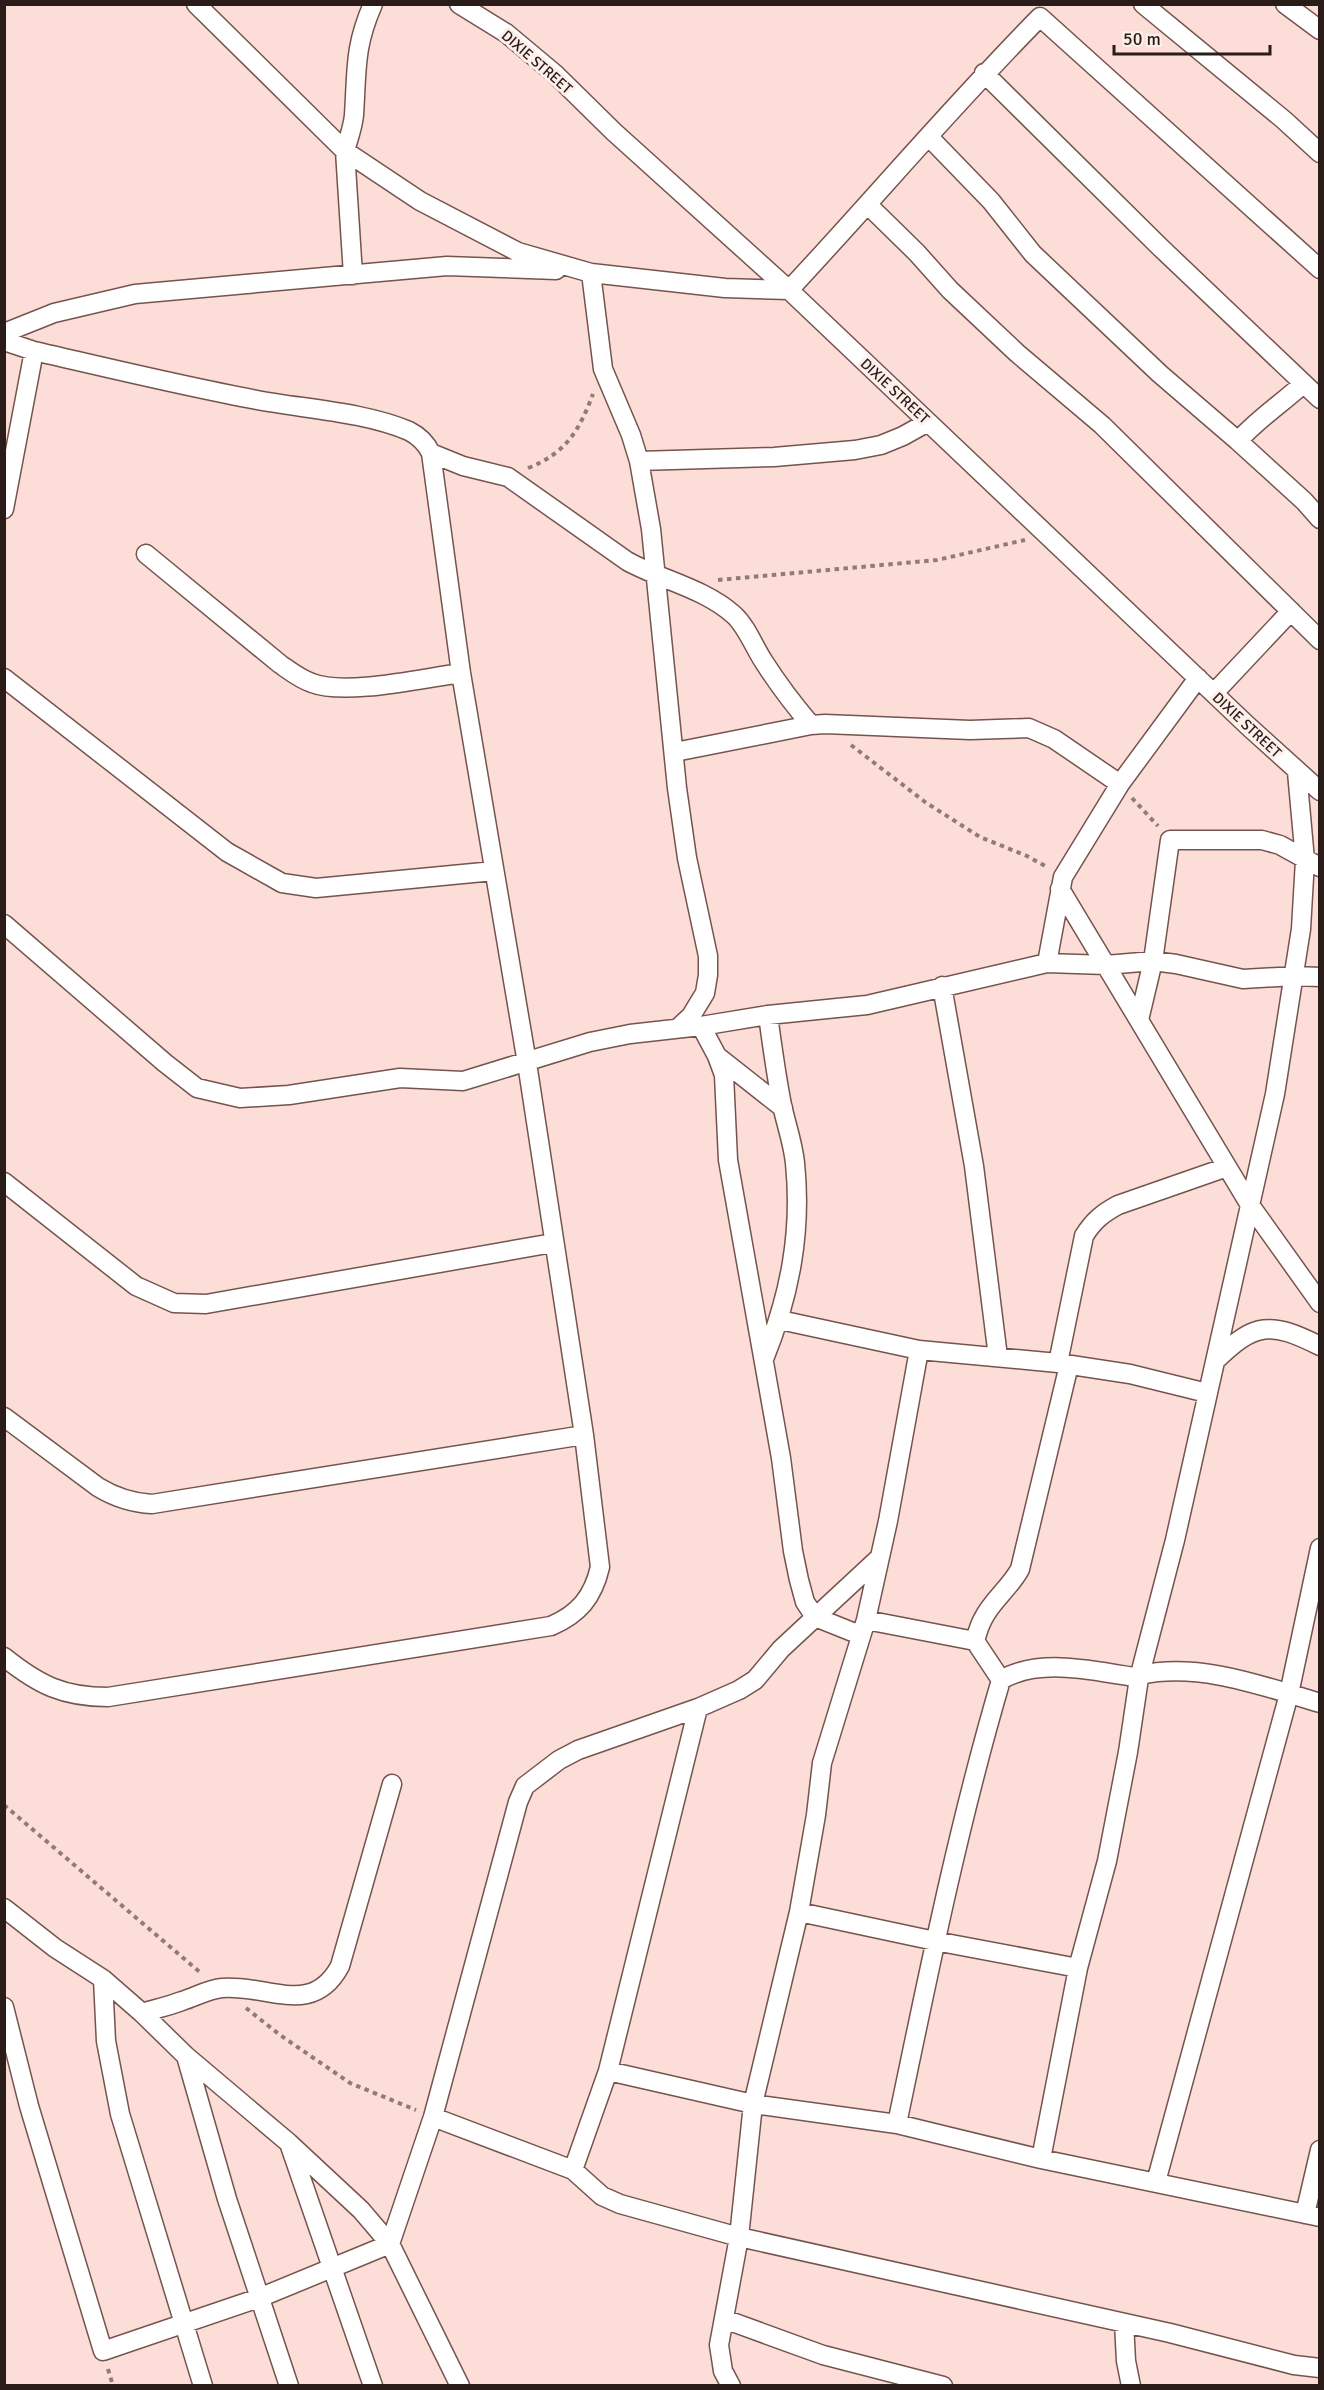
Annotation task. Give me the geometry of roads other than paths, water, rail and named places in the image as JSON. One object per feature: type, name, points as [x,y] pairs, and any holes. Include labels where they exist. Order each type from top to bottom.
[{"type":"street","points":[[196,4],[345,151],[381,177],[457,222],[518,252],[591,273],[725,288],[789,290],[984,74],[1040,17],[1320,269]]},
{"type":"street","points":[[353,275],[345,151],[354,116],[355,65],[360,39],[374,4]]},
{"type":"street","name":"DIXIE STREET","points":[[459,4],[506,33],[555,74],[614,132],[789,290],[1297,772],[1320,791]]},
{"type":"street","points":[[1143,4],[1284,120],[1320,153]]},
{"type":"street","points":[[1285,4],[1320,30]]},
{"type":"street","points":[[984,74],[1160,247],[1320,399]]},
{"type":"street","points":[[929,137],[991,201],[1033,254],[1160,374],[1304,501],[1320,519]]},
{"type":"street","points":[[868,205],[950,290],[1017,353],[1117,440],[1320,640]]},
{"type":"street","points":[[4,333],[54,313],[135,294],[447,266],[553,271],[571,268]]},
{"type":"street","points":[[591,273],[603,369],[639,460],[651,529],[677,788],[687,858],[704,934],[708,975],[705,993],[691,1016],[678,1028]]},
{"type":"street","points":[[4,340],[34,351],[215,392],[367,418],[410,432],[422,439],[431,453],[461,673],[527,1063],[584,1435],[600,1567],[589,1598],[572,1615],[551,1626],[108,1697],[85,1697],[62,1693],[40,1683],[4,1657]]},
{"type":"street","points":[[4,509],[34,351]]},
{"type":"street","points":[[1238,441],[1255,422],[1280,405],[1304,384]]},
{"type":"street","points":[[639,460],[774,457],[855,450],[881,445],[928,422]]},
{"type":"street","points":[[431,453],[463,466],[508,477],[600,544],[656,575],[714,601],[736,617],[783,692],[818,725]]},
{"type":"street","points":[[146,554],[280,664],[312,684],[331,688],[350,688],[461,673]]},
{"type":"street","points":[[1214,693],[1291,611]]},
{"type":"street","points":[[4,678],[227,852],[282,883],[316,888],[494,871]]},
{"type":"street","points":[[1047,963],[1061,883],[1120,784],[1198,678]]},
{"type":"street","points":[[675,752],[818,725],[960,730],[1029,728],[1054,739],[1120,784]]},
{"type":"street","points":[[1041,2159],[1078,1968],[1107,1861],[1128,1752],[1139,1677],[1175,1540],[1275,1094],[1312,863],[1297,772]]},
{"type":"street","points":[[1139,1020],[1153,961],[1170,840],[1262,840],[1280,845],[1312,863]]},
{"type":"street","points":[[1061,883],[1106,965],[1250,1205],[1320,1303]]},
{"type":"street","points":[[4,924],[197,1088],[240,1098],[289,1095],[400,1078],[463,1081],[590,1042],[630,1034],[768,1015],[867,1005],[1047,963],[1106,965],[1153,961],[1243,979],[1320,977]]},
{"type":"street","points":[[942,986],[974,1166],[998,1357]]},
{"type":"street","points":[[764,1359],[780,1320],[792,1264],[796,1222],[795,1161],[774,1068],[768,1015]]},
{"type":"street","points":[[701,1026],[724,1075],[730,1171],[781,1458],[793,1551],[805,1602],[815,1617],[863,1627],[975,1641],[1001,1680]]},
{"type":"street","points":[[717,1056],[783,1108]]},
{"type":"street","points":[[975,1641],[983,1618],[1010,1586],[1020,1569],[1064,1364],[1084,1236],[1091,1224],[1118,1205],[1227,1167]]},
{"type":"street","points":[[4,1182],[136,1286],[174,1303],[206,1304],[553,1244]]},
{"type":"street","points":[[780,1320],[919,1350],[1064,1364],[1130,1374],[1207,1393]]},
{"type":"street","points":[[1215,1361],[1245,1335],[1260,1329],[1279,1329],[1320,1346]]},
{"type":"street","points":[[731,2385],[723,2372],[719,2345],[739,2237],[753,2104],[799,1912],[816,1815],[822,1763],[863,1627],[897,1477],[919,1350]]},
{"type":"street","points":[[4,1417],[98,1487],[115,1497],[133,1503],[152,1504],[584,1435]]},
{"type":"street","points":[[1156,2182],[1289,1694],[1320,1548]]},
{"type":"street","points":[[4,2007],[29,2106],[103,2351],[259,2298],[390,2244],[433,2117],[518,1802],[525,1786],[560,1760],[578,1750],[698,1708],[739,1690],[755,1680],[781,1649],[878,1559]]},
{"type":"street","points":[[897,2124],[935,1941],[987,1728],[1001,1680],[1020,1670],[1032,1668],[1087,1670],[1139,1677],[1153,1672],[1192,1671],[1320,1703]]},
{"type":"street","points":[[573,2170],[608,2071],[698,1708]]},
{"type":"street","points":[[142,2013],[220,1988],[305,1995],[319,1990],[332,1981],[340,1966],[392,1784]]},
{"type":"street","points":[[4,1908],[55,1948],[103,1979],[186,2056],[289,2143],[360,2210],[390,2244],[460,2385]]},
{"type":"street","points":[[799,1912],[1078,1968]]},
{"type":"street","points":[[103,1979],[106,2041],[120,2114],[203,2385]]},
{"type":"street","points":[[186,2056],[227,2199],[289,2385]]},
{"type":"street","points":[[608,2071],[753,2104],[897,2124],[1041,2159],[1312,2215],[1320,2150]]},
{"type":"street","points":[[433,2117],[573,2170],[602,2196],[620,2204],[739,2237],[1124,2323],[1294,2365],[1320,2368]]},
{"type":"street","points":[[289,2143],[373,2385]]},
{"type":"street","points":[[724,2319],[823,2355],[943,2385]]},
{"type":"street","points":[[1124,2323],[1126,2361],[1131,2385]]}]
